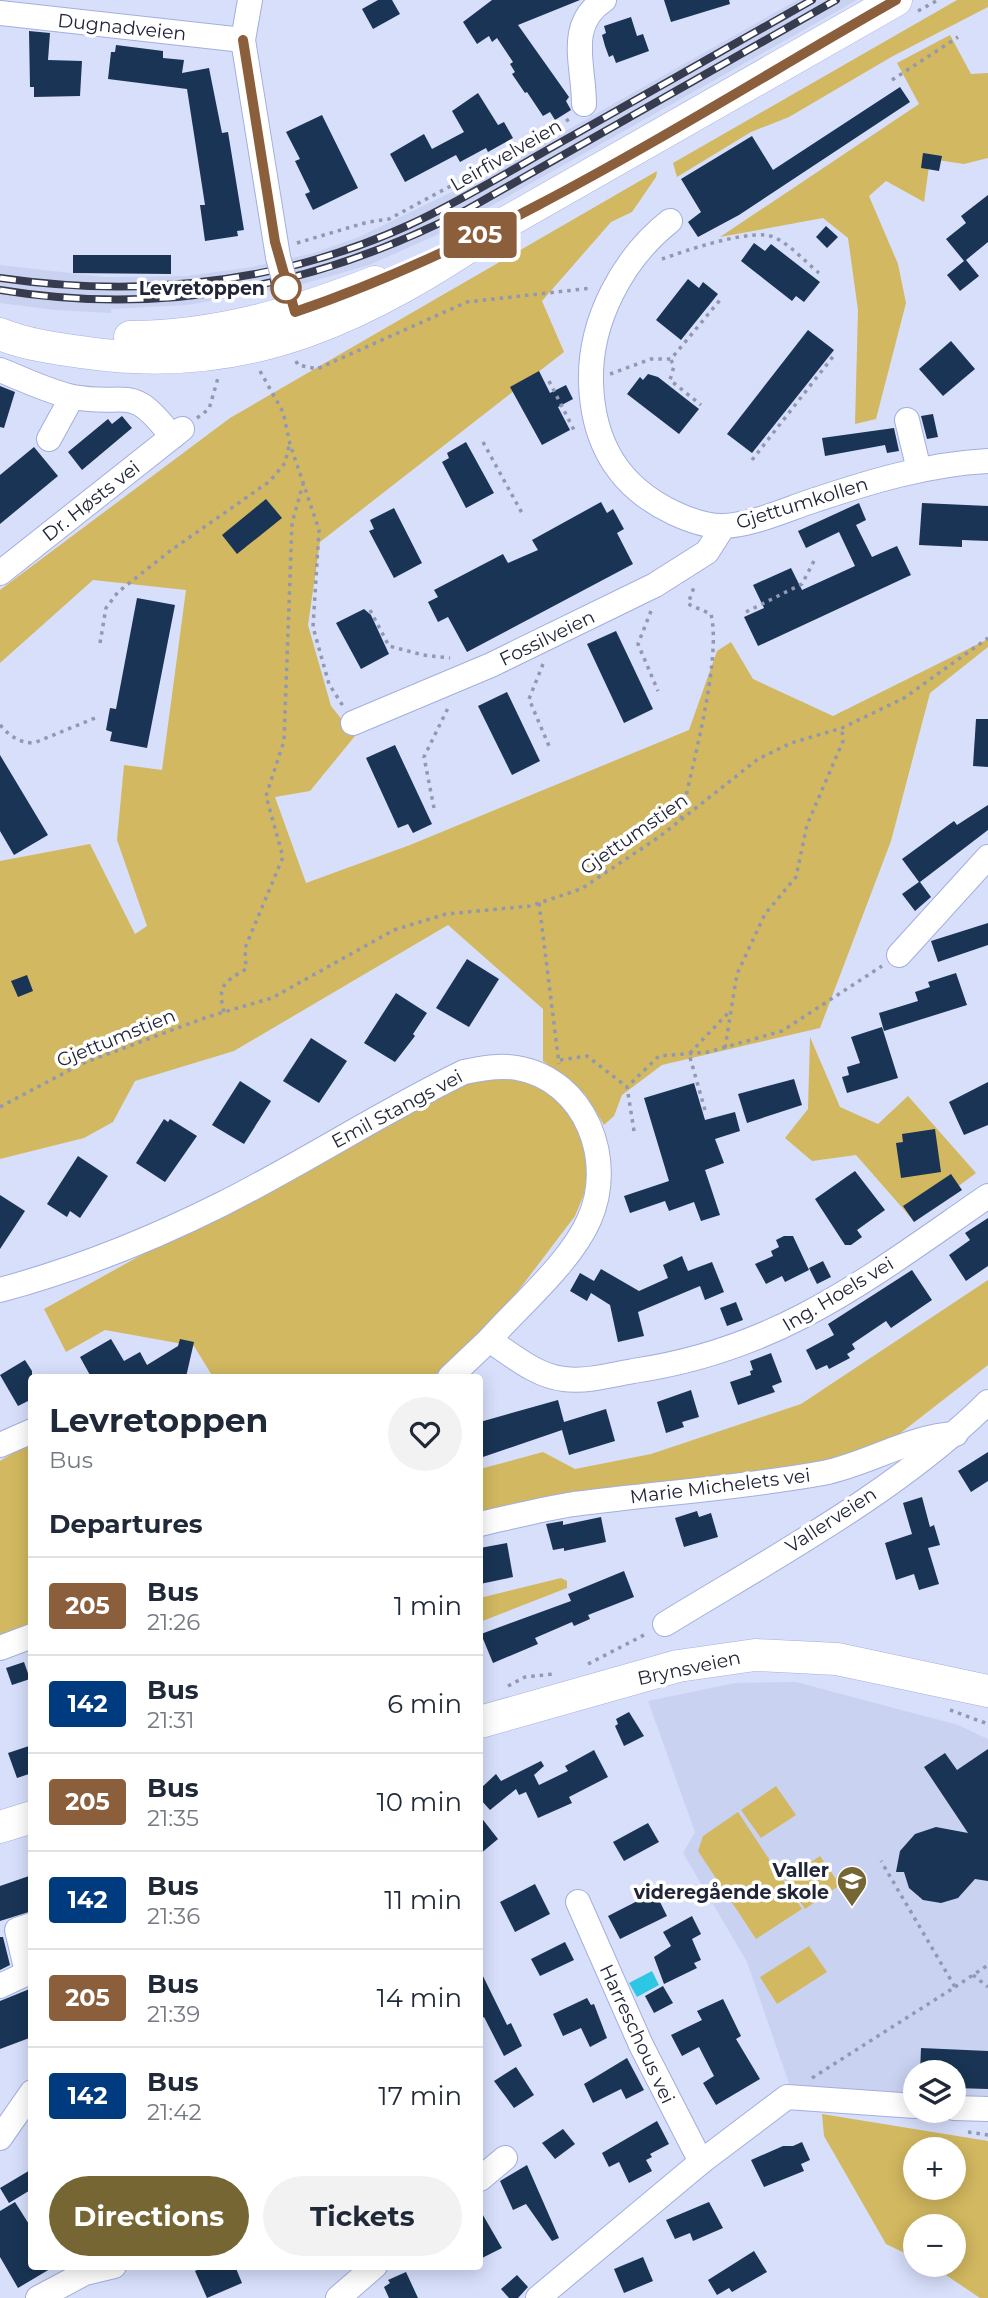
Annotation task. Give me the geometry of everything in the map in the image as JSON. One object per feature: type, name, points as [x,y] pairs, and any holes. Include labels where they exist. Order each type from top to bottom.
[{"type":"main road","points":[[0,334],[71,351],[140,358],[215,354],[294,322],[379,300],[448,261],[500,226],[896,0]]},
{"type":"main road","points":[[0,325],[110,336],[185,335],[294,322]]},
{"type":"main road","name":"Brynsveien","points":[[483,1721],[678,1666],[755,1655],[793,1655],[845,1660],[987,1692]]},
{"type":"main road","points":[[0,1827],[28,1818]]},
{"type":"street","points":[[250,0],[243,40],[277,253],[294,322]]},
{"type":"street","points":[[584,103],[579,38],[582,21],[604,0]]},
{"type":"street","name":"Dugnadveien","points":[[0,13],[243,40]]},
{"type":"street","name":"Gjettumkollen","points":[[670,221],[650,236],[630,263],[615,287],[594,340],[592,402],[599,434],[612,462],[631,487],[653,503],[690,520],[723,527],[747,523],[874,480],[919,470],[988,461]]},
{"type":"street","points":[[0,370],[72,397],[139,402],[177,433]]},
{"type":"street","points":[[49,439],[72,397]]},
{"type":"street","points":[[907,420],[919,470]]},
{"type":"street","name":"Dr. Høsts vei","points":[[0,573],[177,433]]},
{"type":"street","name":"Fossilveien","points":[[353,723],[469,675],[664,579],[707,552],[723,527]]},
{"type":"street","points":[[899,955],[988,858]]},
{"type":"street","name":"Emil Stangs vei","points":[[0,1290],[66,1272],[159,1234],[224,1203],[464,1072],[492,1066],[557,1072],[597,1144],[598,1198],[588,1223],[566,1256],[489,1340]]},
{"type":"street","name":"Ing. Hoels vei","points":[[489,1340],[538,1372],[565,1380],[665,1367],[719,1352],[769,1334],[818,1311],[869,1280],[988,1196]]},
{"type":"street","points":[[453,1374],[489,1340]]},
{"type":"street","name":"Vallerveien","points":[[665,1624],[808,1536],[956,1434],[988,1402]]},
{"type":"street","points":[[0,1445],[28,1433]]},
{"type":"street","name":"Marie Michelets vei","points":[[483,1523],[571,1505],[772,1482],[828,1472],[876,1458],[935,1435],[956,1434]]},
{"type":"street","points":[[0,1648],[28,1638]]},
{"type":"street","name":"Harreschous vei","points":[[578,1902],[641,2045],[701,2162]]},
{"type":"street","points":[[16,1930],[28,1969]]},
{"type":"street","points":[[0,1986],[28,1972]]},
{"type":"street","points":[[538,2298],[701,2162],[787,2097],[903,2105]]},
{"type":"street","points":[[0,2138],[28,2098]]},
{"type":"street","points":[[966,2108],[988,2109]]},
{"type":"street","points":[[483,2176],[505,2158]]},
{"type":"street","points":[[37,2298],[85,2273],[97,2270]]},
{"type":"street","points":[[338,2298],[371,2270]]},
{"type":"path","points":[[892,80],[958,37]]},
{"type":"path","name":"Leirfivelveien","points":[[277,253],[368,222],[389,219],[522,148],[572,117],[584,103]]},
{"type":"path","points":[[630,263],[645,265],[721,241],[766,235],[779,241],[819,273]]},
{"type":"path","points":[[294,322],[298,365],[317,369],[467,302],[555,290],[615,287]]},
{"type":"path","points":[[671,359],[720,300]]},
{"type":"path","points":[[752,460],[835,354]]},
{"type":"path","points":[[591,378],[618,372],[651,359],[671,359]]},
{"type":"path","points":[[671,359],[674,366],[670,380],[701,405]]},
{"type":"path","points":[[257,366],[283,412],[290,444],[319,530],[313,626],[329,684],[353,723]]},
{"type":"path","points":[[177,433],[209,409],[218,378]]},
{"type":"path","points":[[549,381],[578,438]]},
{"type":"path","points":[[483,442],[523,515]]},
{"type":"path","points":[[100,643],[106,608],[118,592],[170,551],[270,481],[285,463],[290,444]]},
{"type":"path","points":[[224,1012],[219,994],[223,986],[246,969],[246,948],[283,857],[266,796],[284,741],[292,523],[303,484]]},
{"type":"path","points":[[680,820],[711,662],[711,614],[688,604],[707,552]]},
{"type":"path","points":[[746,612],[802,583],[815,559]]},
{"type":"path","points":[[658,691],[638,644],[664,579]]},
{"type":"path","points":[[370,610],[389,646],[424,655],[468,660],[469,675],[424,757],[434,808]]},
{"type":"path","points":[[549,746],[529,699],[554,634]]},
{"type":"path","name":"Gjettumstien","points":[[0,1107],[81,1064],[224,1012],[272,998],[394,930],[446,914],[539,903],[581,889],[680,820],[758,759],[791,743],[842,728],[904,698],[988,638]]},
{"type":"path","points":[[0,725],[11,736],[24,743],[34,743],[95,718]]},
{"type":"path","points":[[725,1048],[737,974],[765,914],[796,877],[807,825],[843,741],[842,728]]},
{"type":"path","points":[[539,903],[557,1072],[587,1056],[627,1087],[634,1131]]},
{"type":"path","points":[[627,1087],[659,1056],[725,1048],[782,1031],[899,955]]},
{"type":"path","points":[[689,1054],[731,1010]]},
{"type":"path","points":[[689,1054],[705,1110]]},
{"type":"path","points":[[584,1665],[665,1624]]},
{"type":"path","points":[[499,1691],[525,1677],[561,1673]]},
{"type":"path","points":[[937,1706],[988,1724]]},
{"type":"path","points":[[881,1861],[955,1987]]},
{"type":"path","points":[[787,2097],[824,2069],[988,1965]]},
{"type":"path","points":[[972,1975],[988,1987]]},
{"type":"shaded area","points":[[797,0],[857,0],[448,230],[369,265],[296,286],[187,305],[111,309],[111,313],[0,303],[0,265],[105,277],[187,276],[252,267],[314,253],[359,237],[491,173]]},
{"type":"shaded area","points":[[957,0],[988,0],[988,7],[893,56],[789,117],[751,132],[677,177],[673,163]]},
{"type":"shaded area","points":[[950,35],[971,74],[988,73],[988,158],[964,164],[930,159],[924,202],[886,181],[869,196],[898,264],[906,303],[876,419],[855,424],[858,310],[848,238],[823,218],[720,237],[919,104],[897,63]]},
{"type":"shaded area","points":[[657,171],[656,177],[632,212],[611,222],[542,301],[564,352],[320,542],[308,625],[331,706],[355,736],[310,791],[275,797],[306,883],[410,845],[689,730],[717,651],[731,642],[753,679],[833,716],[988,639],[988,647],[930,693],[891,841],[820,1028],[662,1065],[622,1095],[614,1116],[604,1125],[585,1094],[543,1061],[543,1009],[448,925],[234,1051],[135,1081],[113,1122],[84,1138],[0,1159],[0,861],[90,844],[135,934],[147,926],[117,840],[124,765],[162,770],[186,590],[93,580],[0,663],[0,590],[230,418]]},
{"type":"shaded area","points":[[810,1037],[840,1107],[878,1124],[908,1096],[976,1173],[913,1220],[856,1155],[812,1161],[785,1138],[808,1109]]},
{"type":"shaded area","points":[[499,1070],[551,1094],[568,1112],[585,1139],[589,1161],[584,1194],[575,1216],[499,1316],[436,1374],[211,1374],[194,1346],[105,1330],[66,1352],[44,1309],[432,1094]]},
{"type":"shaded area","points":[[988,1280],[988,1365],[880,1449],[786,1470],[483,1512],[483,1468],[543,1452],[575,1469],[651,1454],[801,1404]]},
{"type":"shaded area","points":[[28,1444],[28,1626],[0,1638],[0,1461]]},
{"type":"shaded area","points":[[561,1578],[567,1581],[567,1588],[483,1621],[483,1597]]},
{"type":"shaded area","name":"Valler videregående skole","points":[[796,1682],[958,1725],[988,1739],[988,2103],[966,2101],[966,2060],[903,2060],[903,2097],[791,2089],[747,1962],[683,1853],[695,1832],[648,1701],[735,1683]]},
{"type":"shaded area","points":[[776,1786],[796,1815],[761,1838],[741,1810]]},
{"type":"shaded area","points":[[738,1812],[802,1909],[756,1939],[698,1851],[703,1836]]},
{"type":"shaded area","points":[[820,1856],[840,1885],[805,1909],[785,1880]]},
{"type":"shaded area","points":[[809,1946],[827,1972],[777,2004],[760,1977]]},
{"type":"shaded area","points":[[822,2114],[963,2137],[903,2137],[903,2200],[966,2200],[966,2137],[988,2141],[988,2298],[980,2298],[949,2277],[966,2277],[966,2214],[903,2214],[903,2252],[886,2244],[824,2136]]},
{"type":"water","points":[[652,1971],[659,1985],[637,1997],[629,1983]]},
{"type":"building","points":[[378,0],[392,0],[400,14],[373,29],[362,9]]},
{"type":"building","points":[[492,0],[580,0],[518,25],[569,97],[566,101],[571,110],[555,120],[550,112],[543,116],[527,92],[525,93],[512,74],[515,72],[510,64],[513,62],[497,38],[492,42],[489,36],[477,44],[463,22]]},
{"type":"building","points":[[664,0],[729,0],[730,4],[671,22]]},
{"type":"building","points":[[631,17],[637,36],[643,34],[649,51],[616,63],[613,55],[609,57],[605,46],[602,35],[606,33],[604,26]]},
{"type":"building","points":[[29,31],[50,33],[48,60],[82,61],[80,96],[34,97],[34,87],[30,87]]},
{"type":"building","points":[[116,45],[163,51],[163,58],[184,60],[182,73],[209,68],[222,133],[228,132],[244,230],[237,231],[238,236],[205,241],[200,205],[205,205],[187,89],[108,79],[111,52],[115,52]]},
{"type":"building","points":[[900,87],[910,102],[739,215],[698,237],[688,222],[701,212],[681,179],[752,136],[773,170]]},
{"type":"building","points":[[478,93],[498,125],[504,122],[513,138],[488,152],[486,148],[460,162],[456,155],[405,182],[390,154],[424,134],[432,149],[464,132],[452,111]]},
{"type":"building","points":[[322,115],[358,188],[313,210],[305,194],[310,192],[295,161],[300,159],[286,132]]},
{"type":"building","points":[[923,153],[942,156],[939,171],[921,168]]},
{"type":"building","points":[[988,195],[988,242],[966,260],[979,276],[960,291],[947,275],[964,261],[946,239],[966,223],[961,216]]},
{"type":"building","points":[[826,226],[838,237],[827,248],[816,237]]},
{"type":"building","points":[[754,243],[765,251],[771,244],[820,282],[804,302],[796,296],[792,301],[741,261]]},
{"type":"building","points":[[73,255],[171,255],[171,274],[73,273]]},
{"type":"building","points":[[688,279],[699,288],[703,282],[718,294],[681,340],[656,320]]},
{"type":"building","points":[[808,330],[834,350],[752,453],[727,434]]},
{"type":"building","points":[[951,341],[975,369],[943,396],[919,369]]},
{"type":"building","points":[[539,371],[550,393],[566,385],[573,399],[558,407],[570,430],[542,445],[510,387]]},
{"type":"building","points":[[648,374],[658,377],[699,409],[679,434],[627,394],[640,377],[643,380]]},
{"type":"building","points":[[0,386],[15,392],[4,428],[0,427]]},
{"type":"building","points":[[933,414],[938,437],[927,439],[921,416]]},
{"type":"building","points":[[122,416],[132,428],[82,470],[68,452],[108,419],[112,424]]},
{"type":"building","points":[[894,428],[899,451],[887,453],[885,445],[825,456],[822,438]]},
{"type":"building","points":[[466,442],[494,493],[466,508],[442,462],[449,458],[447,453]]},
{"type":"building","points":[[34,447],[58,476],[0,524],[0,475]]},
{"type":"building","points":[[266,499],[282,518],[237,554],[222,535]]},
{"type":"building","points":[[601,502],[607,513],[613,509],[624,529],[617,533],[633,564],[467,652],[448,617],[438,622],[428,602],[438,597],[434,590],[503,554],[508,563],[538,550],[532,540]]},
{"type":"building","points":[[859,503],[866,520],[856,525],[872,557],[897,546],[911,575],[758,646],[744,617],[764,608],[753,585],[791,568],[802,590],[855,566],[839,532],[806,548],[798,531]]},
{"type":"building","points":[[922,503],[988,506],[988,541],[962,540],[962,547],[919,545]]},
{"type":"building","points":[[394,508],[422,563],[394,578],[369,531],[374,529],[370,520]]},
{"type":"building","points":[[137,598],[175,605],[147,748],[110,741],[112,732],[106,730],[110,708],[116,709]]},
{"type":"building","points":[[364,609],[371,615],[389,654],[361,669],[336,623]]},
{"type":"building","points":[[616,631],[653,709],[624,723],[587,644]]},
{"type":"building","points":[[507,692],[540,761],[512,775],[478,706]]},
{"type":"building","points":[[976,719],[988,719],[988,767],[973,766]]},
{"type":"building","points":[[395,745],[432,824],[413,833],[408,824],[398,828],[366,758]]},
{"type":"building","points":[[0,755],[48,835],[14,855],[0,831]]},
{"type":"building","points":[[988,805],[988,830],[920,882],[931,897],[915,911],[902,894],[919,882],[902,859],[954,821],[957,825]]},
{"type":"building","points":[[988,923],[988,945],[938,962],[931,941]]},
{"type":"building","points":[[467,959],[499,979],[469,1027],[436,1008]]},
{"type":"building","points":[[956,973],[967,1005],[884,1031],[879,1013],[918,1001],[915,992],[930,987],[928,982]]},
{"type":"building","points":[[27,975],[33,991],[18,997],[11,981]]},
{"type":"building","points":[[396,993],[427,1013],[413,1034],[415,1036],[395,1062],[364,1043]]},
{"type":"building","points":[[882,1027],[898,1078],[847,1093],[842,1077],[849,1075],[847,1067],[860,1063],[851,1037]]},
{"type":"building","points":[[311,1038],[347,1061],[319,1103],[283,1081]]},
{"type":"building","points":[[794,1079],[802,1105],[747,1123],[738,1094]]},
{"type":"building","points":[[240,1081],[271,1101],[244,1144],[212,1125]]},
{"type":"building","points":[[988,1082],[988,1125],[964,1135],[949,1102]]},
{"type":"building","points":[[694,1083],[705,1120],[735,1112],[740,1131],[715,1139],[724,1163],[705,1170],[720,1215],[701,1221],[694,1202],[669,1211],[665,1201],[630,1213],[624,1196],[669,1181],[644,1098]]},
{"type":"building","points":[[164,1119],[168,1122],[170,1119],[197,1136],[165,1182],[136,1163]]},
{"type":"building","points":[[935,1129],[941,1172],[901,1178],[896,1143],[903,1142],[902,1134]]},
{"type":"building","points":[[78,1156],[108,1176],[80,1218],[70,1211],[67,1217],[47,1204]]},
{"type":"building","points":[[855,1171],[885,1210],[857,1230],[862,1237],[851,1245],[845,1245],[815,1199]]},
{"type":"building","points":[[951,1174],[962,1190],[914,1222],[903,1206]]},
{"type":"building","points":[[0,1195],[25,1211],[0,1249]]},
{"type":"building","points":[[988,1218],[988,1266],[966,1281],[949,1255],[970,1240],[965,1233]]},
{"type":"building","points":[[793,1236],[809,1270],[785,1282],[782,1276],[766,1284],[755,1264],[773,1256],[771,1251],[779,1247],[776,1240]]},
{"type":"building","points":[[682,1256],[688,1271],[712,1262],[724,1292],[705,1300],[700,1286],[638,1312],[644,1336],[618,1342],[610,1305],[591,1293],[587,1301],[570,1291],[580,1273],[594,1281],[601,1269],[639,1291],[668,1278],[663,1265]]},
{"type":"building","points":[[823,1261],[831,1277],[817,1284],[809,1268]]},
{"type":"building","points":[[912,1270],[932,1300],[891,1328],[886,1321],[852,1344],[855,1349],[847,1354],[850,1358],[829,1369],[827,1365],[816,1370],[806,1350],[834,1335],[828,1324]]},
{"type":"building","points":[[736,1302],[743,1320],[727,1326],[720,1308]]},
{"type":"building","points":[[111,1339],[124,1361],[140,1352],[147,1365],[178,1346],[180,1339],[194,1342],[187,1374],[89,1374],[80,1357]]},
{"type":"building","points":[[771,1353],[782,1382],[772,1386],[775,1392],[738,1405],[730,1382],[751,1375],[750,1371],[753,1370],[750,1361]]},
{"type":"building","points":[[25,1360],[32,1371],[32,1374],[28,1374],[28,1401],[18,1406],[0,1375]]},
{"type":"building","points":[[691,1390],[699,1417],[682,1422],[684,1427],[666,1433],[657,1402]]},
{"type":"building","points":[[558,1400],[564,1422],[606,1409],[615,1441],[569,1455],[562,1430],[483,1457],[483,1421]]},
{"type":"building","points":[[988,1452],[988,1481],[971,1492],[958,1471]]},
{"type":"building","points":[[922,1497],[930,1527],[934,1525],[940,1545],[928,1548],[939,1584],[919,1590],[914,1574],[896,1580],[885,1543],[912,1534],[903,1503]]},
{"type":"building","points":[[697,1511],[699,1517],[711,1513],[718,1537],[684,1547],[675,1518]]},
{"type":"building","points":[[601,1517],[606,1542],[564,1551],[564,1548],[553,1550],[546,1524],[563,1521],[563,1525]]},
{"type":"building","points":[[507,1543],[513,1577],[483,1583],[483,1547]]},
{"type":"building","points":[[624,1571],[634,1597],[588,1615],[590,1619],[574,1626],[572,1622],[535,1638],[538,1644],[493,1663],[483,1633],[571,1601],[568,1594]]},
{"type":"building","points":[[24,1662],[28,1680],[12,1685],[6,1668]]},
{"type":"building","points":[[629,1712],[644,1736],[624,1746],[615,1726],[618,1724],[616,1719]]},
{"type":"building","points":[[28,1746],[28,1774],[17,1778],[8,1753]]},
{"type":"building","points":[[988,1749],[988,1881],[975,1879],[958,1898],[941,1903],[923,1900],[909,1888],[904,1872],[896,1872],[900,1851],[915,1834],[936,1827],[968,1833],[924,1767],[945,1753],[957,1770]]},
{"type":"building","points":[[594,1750],[608,1777],[569,1797],[572,1803],[538,1818],[526,1792],[519,1795],[516,1789],[490,1810],[483,1802],[483,1786],[496,1774],[501,1781],[541,1761],[544,1766],[534,1775],[539,1785],[568,1771],[565,1766]]},
{"type":"building","points":[[483,1820],[498,1839],[483,1852]]},
{"type":"building","points":[[648,1823],[659,1842],[624,1861],[613,1842]]},
{"type":"building","points":[[28,1876],[28,1912],[0,1921],[0,1886]]},
{"type":"building","points":[[535,1884],[550,1914],[515,1932],[500,1902]]},
{"type":"building","points":[[655,1892],[667,1916],[620,1939],[608,1916]]},
{"type":"building","points":[[692,1916],[701,1934],[692,1939],[701,1960],[694,1963],[697,1968],[664,1984],[654,1957],[671,1946],[663,1932]]},
{"type":"building","points":[[0,1937],[3,1937],[10,1965],[0,1970]]},
{"type":"building","points":[[565,1942],[574,1960],[540,1976],[531,1959]]},
{"type":"building","points":[[483,1976],[507,2025],[511,2023],[522,2046],[504,2056],[484,2017]]},
{"type":"building","points":[[663,1986],[673,2003],[654,2013],[645,1996]]},
{"type":"building","points":[[28,1990],[28,2038],[0,2049],[0,2001]]},
{"type":"building","points":[[587,1998],[591,2005],[594,2004],[607,2038],[590,2047],[581,2028],[563,2036],[553,2014]]},
{"type":"building","points":[[723,1999],[741,2036],[736,2039],[760,2079],[716,2105],[703,2083],[714,2076],[699,2047],[682,2056],[671,2035],[702,2020],[697,2011]]},
{"type":"building","points":[[921,2048],[988,2051],[988,2089],[966,2088],[966,2060],[920,2060]]},
{"type":"building","points":[[627,2058],[644,2090],[626,2099],[621,2089],[593,2103],[584,2084]]},
{"type":"building","points":[[516,2067],[534,2095],[514,2108],[494,2081]]},
{"type":"building","points":[[657,2121],[669,2144],[650,2154],[652,2157],[646,2160],[652,2171],[629,2183],[619,2162],[609,2167],[602,2153]]},
{"type":"building","points":[[563,2129],[575,2144],[555,2159],[542,2143]]},
{"type":"building","points":[[802,2142],[810,2160],[801,2164],[804,2171],[764,2187],[751,2160],[783,2146]]},
{"type":"building","points":[[527,2165],[559,2238],[552,2241],[526,2204],[513,2210],[500,2181]]},
{"type":"building","points":[[28,2171],[28,2191],[9,2203],[0,2188]]},
{"type":"building","points":[[15,2202],[28,2223],[28,2270],[48,2270],[18,2288],[0,2257],[0,2211]]},
{"type":"building","points":[[709,2202],[723,2228],[693,2241],[690,2233],[675,2239],[666,2220]]},
{"type":"building","points":[[483,2215],[502,2248],[483,2258]]},
{"type":"building","points":[[754,2251],[767,2272],[732,2292],[729,2288],[717,2295],[708,2280]]},
{"type":"building","points":[[643,2257],[653,2281],[624,2293],[614,2269]]},
{"type":"building","points":[[237,2270],[242,2283],[207,2298],[195,2271]]},
{"type":"building","points":[[406,2272],[418,2298],[389,2298],[384,2287],[390,2283],[388,2280]]},
{"type":"building","points":[[517,2275],[528,2287],[518,2298],[509,2298],[501,2289]]},
{"type":"railway","points":[[0,278],[52,284],[157,286],[260,273],[360,245],[409,225],[471,193],[812,0]]},
{"type":"railway","points":[[0,290],[123,300],[182,297],[298,276],[356,258],[412,236],[468,209],[836,0]]},
{"type":"bus line","name":"205","points":[[243,40],[252,111],[275,242],[295,312],[395,275],[500,226],[896,0]]},
{"type":"place","name":"Levretoppen","points":[[286,288]]},
{"type":"place","name":"Valler videregående skole","points":[[852,1908]]}]
